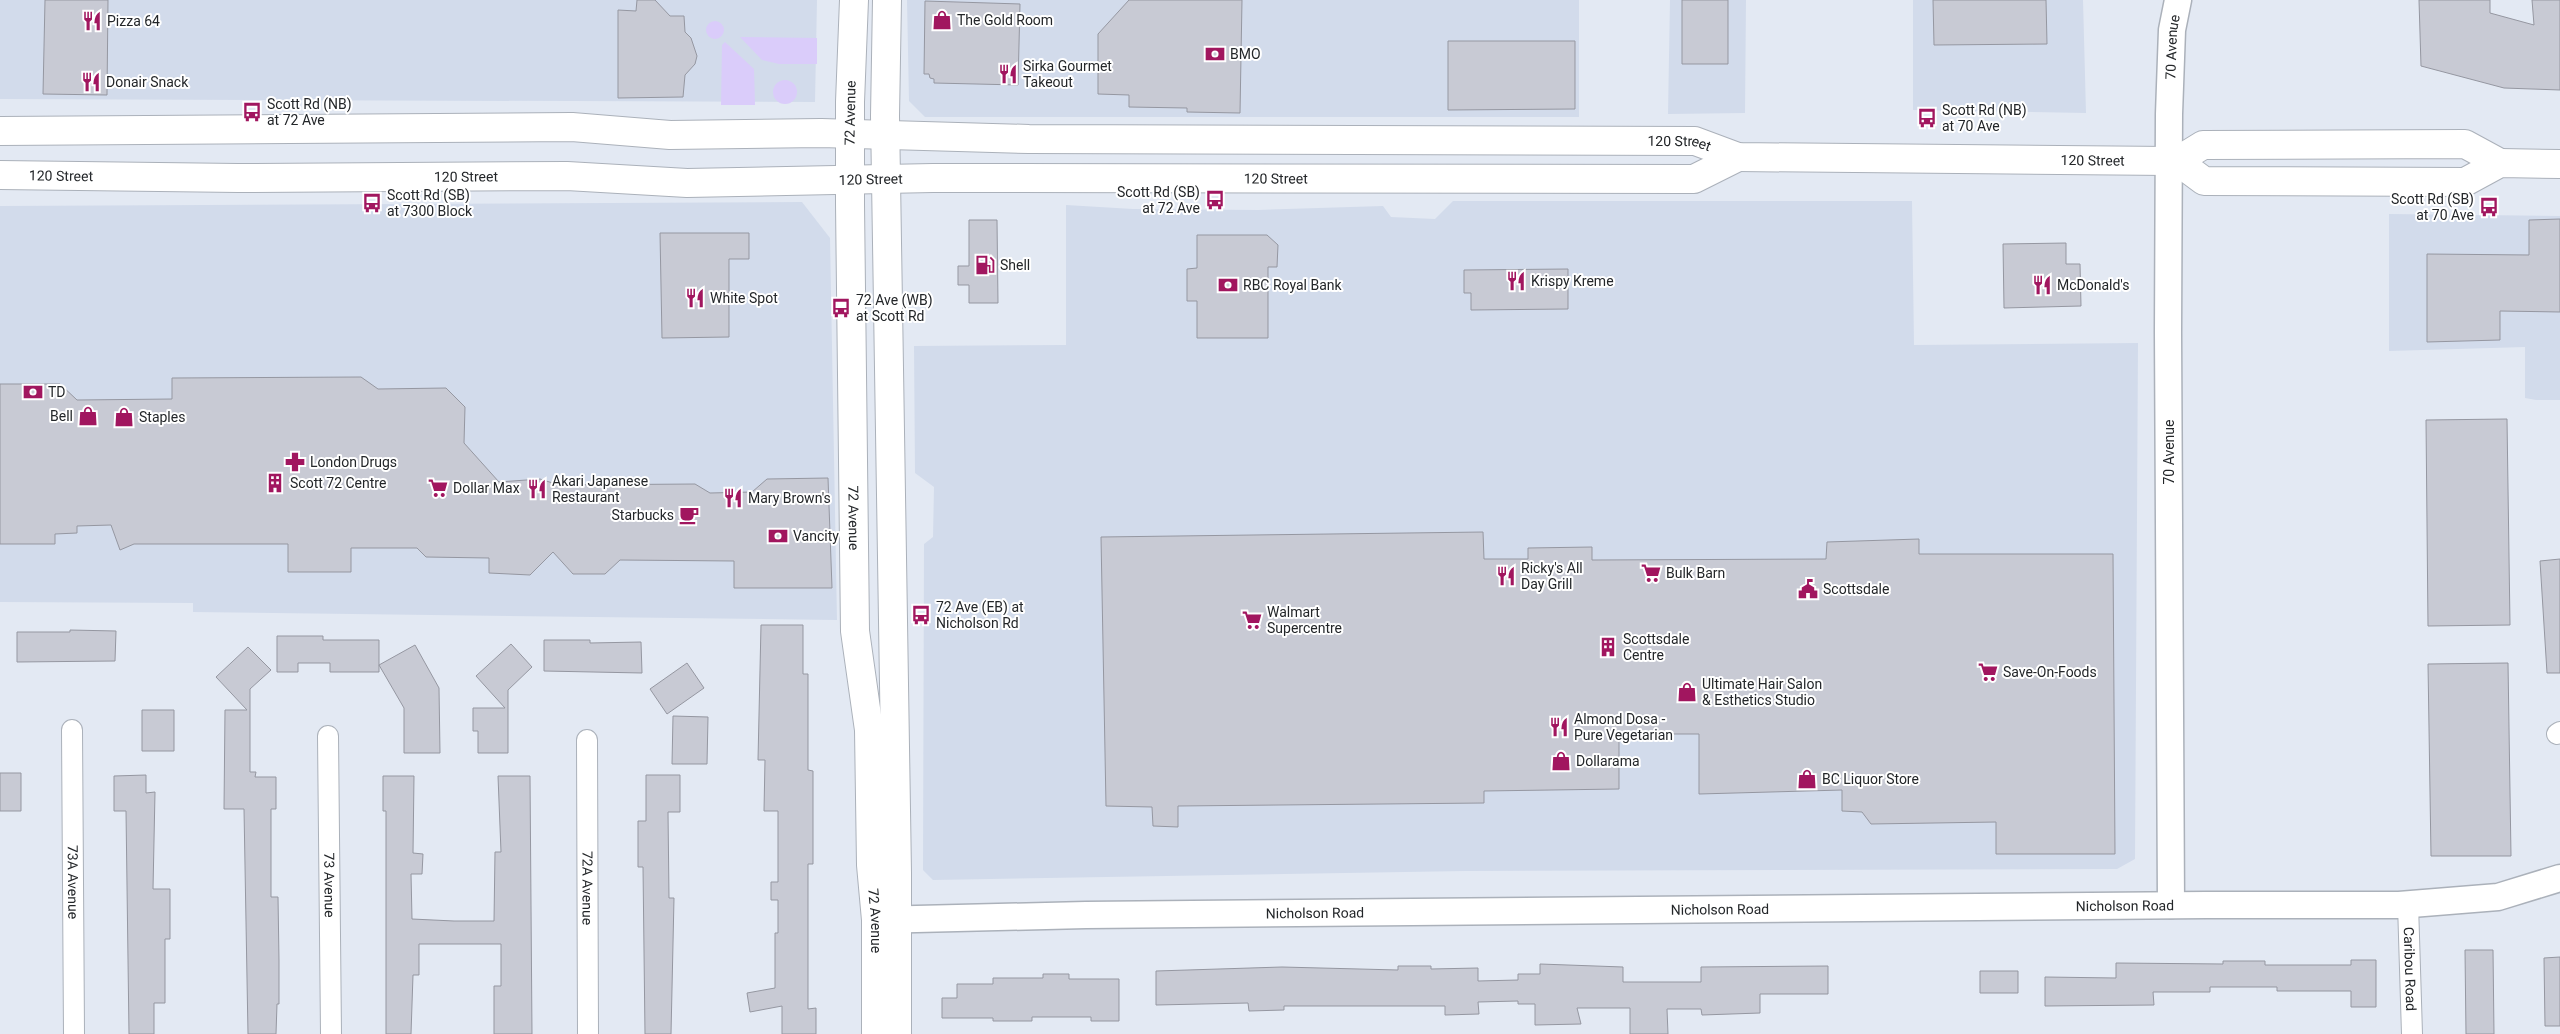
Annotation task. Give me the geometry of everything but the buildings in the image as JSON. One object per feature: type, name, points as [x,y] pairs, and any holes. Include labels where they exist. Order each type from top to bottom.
[{"type":"main road","name":"72 Avenue","points":[[854,0],[850,181],[855,631],[869,730],[871,873],[886,919],[897,1034]]},
{"type":"main road","name":"72 Avenue","points":[[876,1034],[886,919],[897,873],[885,179],[887,0]]},
{"type":"main road","name":"120 Street","points":[[0,131],[562,127],[670,135],[821,133],[1029,139],[1695,141],[1738,157],[2173,161]]},
{"type":"main road","points":[[2500,163],[2465,182],[2204,180],[2173,161],[2203,144],[2465,144],[2500,163],[2560,164]]},
{"type":"main road","name":"120 Street","points":[[0,175],[238,178],[567,176],[687,183],[933,178],[1694,179],[1738,157]]},
{"type":"main road","points":[[852,461],[871,482],[873,578],[878,606],[893,620]]},
{"type":"street","name":"70 Avenue","points":[[2172,905],[2172,30],[2178,0]]},
{"type":"street","name":"73A Avenue","points":[[72,730],[74,1034]]},
{"type":"street","name":"73 Avenue","points":[[328,736],[331,1034]]},
{"type":"street","name":"72A Avenue","points":[[587,740],[588,1034]]},
{"type":"street","name":"Nicholson Road","points":[[886,919],[2408,904],[2498,897],[2560,878]]},
{"type":"street","name":"Caribou Road","points":[[2408,904],[2412,1034]]},
{"type":"shaded area","points":[[0,0],[817,0],[815,102],[0,99]]},
{"type":"shaded area","points":[[907,0],[1579,0],[1579,117],[925,117],[909,101]]},
{"type":"shaded area","points":[[1670,0],[1746,0],[1745,113],[1668,114]]},
{"type":"shaded area","points":[[1913,0],[2083,0],[2086,113],[1913,110]]},
{"type":"shaded area","points":[[715,21],[721,24],[724,30],[721,36],[715,39],[709,36],[706,30],[709,24]]},
{"type":"shaded area","points":[[740,37],[817,38],[817,64],[779,64],[762,60]]},
{"type":"shaded area","points":[[725,42],[754,69],[755,105],[721,105],[722,45]]},
{"type":"shaded area","points":[[785,80],[794,83],[797,92],[794,101],[785,104],[776,101],[773,92],[776,83]]},
{"type":"shaded area","name":"Scottsdale Centre","points":[[1453,201],[1912,201],[1914,345],[2138,343],[2135,859],[2117,869],[1465,871],[933,880],[923,870],[924,544],[933,537],[934,487],[915,473],[914,346],[1066,345],[1066,205],[1133,209],[1258,210],[1383,206],[1391,217],[1435,219]]},
{"type":"shaded area","name":"Scott 72 Centre","points":[[802,202],[830,238],[837,620],[193,612],[193,603],[0,602],[0,206]]},
{"type":"shaded area","points":[[2389,214],[2560,216],[2560,400],[2525,398],[2525,347],[2389,351]]},
{"type":"place","name":"The Gold Room","points":[[942,20]]},
{"type":"place","name":"Pizza 64","points":[[92,21]]},
{"type":"place","name":"BMO","points":[[1215,54]]},
{"type":"place","name":"Sirka Gourmet Takeout","points":[[1008,74]]},
{"type":"place","name":"Donair Snack","points":[[91,82]]},
{"type":"place","name":"Scott Rd (NB) at 72 Ave","points":[[252,112]]},
{"type":"place","name":"Scott Rd (NB) at 70 Ave","points":[[1927,118]]},
{"type":"place","name":"Scott Rd (SB) at 72 Ave","points":[[1215,200]]},
{"type":"place","name":"Scott Rd (SB) at 7300 Block","points":[[372,203]]},
{"type":"place","name":"Scott Rd (SB) at 70 Ave","points":[[2489,207]]},
{"type":"place","name":"Shell","points":[[985,265]]},
{"type":"place","name":"Krispy Kreme","points":[[1516,281]]},
{"type":"place","name":"RBC Royal Bank","points":[[1228,285]]},
{"type":"place","name":"McDonald's","points":[[2042,285]]},
{"type":"place","name":"White Spot","points":[[695,298]]},
{"type":"place","name":"72 Ave (WB) at Scott Rd","points":[[841,308]]},
{"type":"place","name":"TD","points":[[33,392]]},
{"type":"place","name":"Bell","points":[[88,416]]},
{"type":"place","name":"Staples","points":[[124,417]]},
{"type":"place","name":"London Drugs","points":[[295,462]]},
{"type":"place","name":"Scott 72 Centre","points":[[275,483]]},
{"type":"place","name":"Dollar Max","points":[[438,488]]},
{"type":"place","name":"Akari Japanese Restaurant","points":[[537,489]]},
{"type":"place","name":"Mary Brown's","points":[[733,498]]},
{"type":"place","name":"Starbucks","points":[[689,515]]},
{"type":"place","name":"Vancity","points":[[778,536]]},
{"type":"place","name":"Bulk Barn","points":[[1651,573]]},
{"type":"place","name":"Ricky's All Day Grill","points":[[1506,576]]},
{"type":"place","name":"Scottsdale","points":[[1808,589]]},
{"type":"place","name":"72 Ave (EB) at Nicholson Rd","points":[[921,615]]},
{"type":"place","name":"Walmart Supercentre","points":[[1252,620]]},
{"type":"place","name":"Scottsdale Centre","points":[[1608,647]]},
{"type":"place","name":"Save-On-Foods","points":[[1988,672]]},
{"type":"place","name":"Ultimate Hair Salon & Esthetics Studio","points":[[1687,692]]},
{"type":"place","name":"Almond Dosa - Pure Vegetarian","points":[[1559,727]]},
{"type":"place","name":"Dollarama","points":[[1561,761]]},
{"type":"place","name":"BC Liquor Store","points":[[1807,779]]}]
